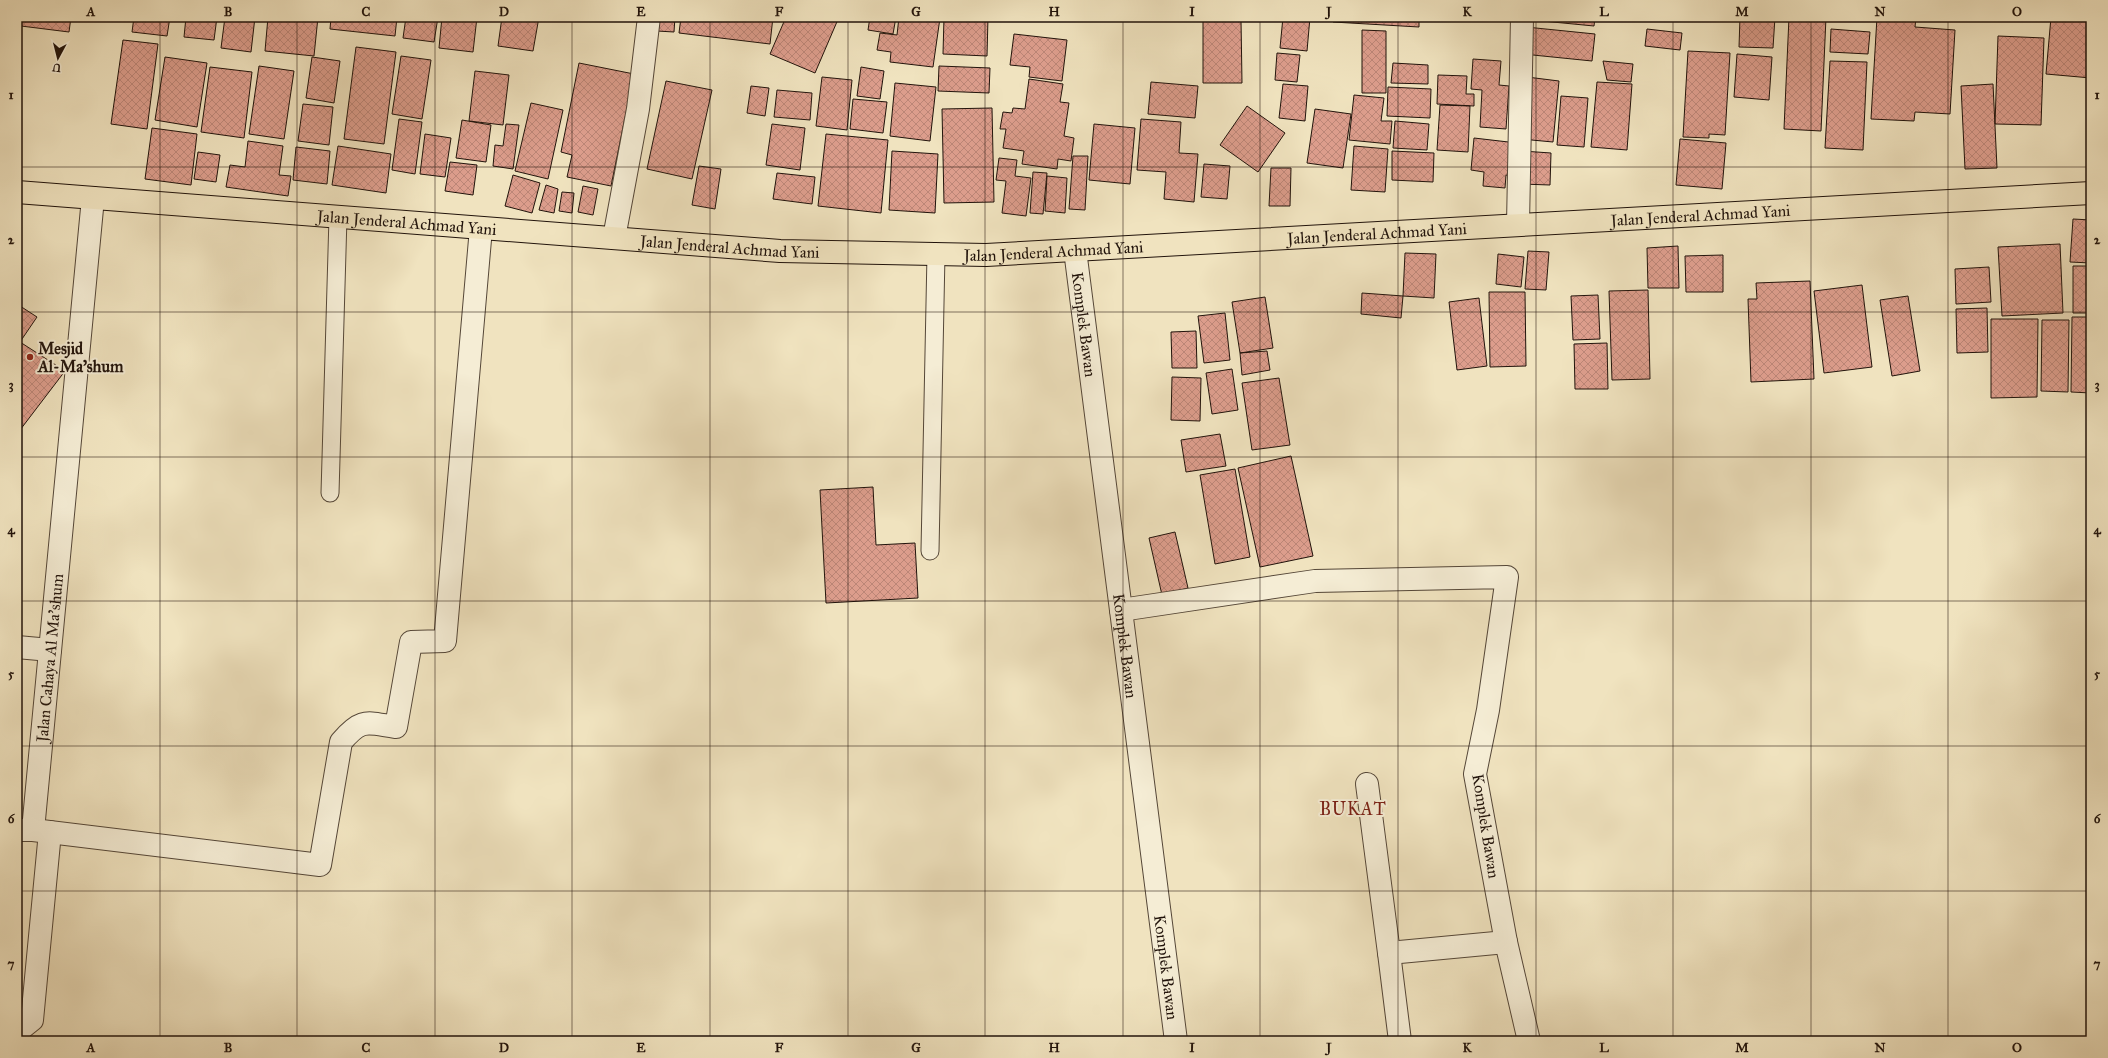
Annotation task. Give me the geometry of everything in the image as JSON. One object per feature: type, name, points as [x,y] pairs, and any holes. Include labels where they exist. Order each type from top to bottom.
[{"type":"main road","name":"Jalan Jenderal Achmad Yani","points":[[17,192],[780,251],[986,255],[2091,193]]},
{"type":"street","points":[[614,238],[638,109],[649,17]]},
{"type":"street","points":[[1518,224],[1522,17]]},
{"type":"street","name":"Jalan Cahaya Al Ma'shum","points":[[17,1032],[32,1020],[33,831],[93,198]]},
{"type":"street","points":[[33,831],[320,865],[341,742],[353,727],[366,722],[396,727],[410,642],[445,641],[481,228]]},
{"type":"street","name":"Komplek Bawan","points":[[1075,250],[1176,1041]]},
{"type":"street","name":"Komplek Bawan","points":[[1121,610],[1316,581],[1507,577],[1488,710],[1475,774],[1506,942],[1529,1041]]},
{"type":"street","points":[[17,647],[50,650]]},
{"type":"street","points":[[1367,784],[1400,1041]]},
{"type":"street","points":[[1389,953],[1506,942]]},
{"type":"lane","points":[[330,493],[338,217]]},
{"type":"lane","points":[[930,551],[936,254]]},
{"type":"building","points":[[22,17],[71,17],[69,32],[21,26]]},
{"type":"building","points":[[134,17],[170,17],[167,36],[132,32]]},
{"type":"building","points":[[186,17],[217,17],[214,40],[184,37]]},
{"type":"building","points":[[225,17],[255,17],[251,52],[221,48]]},
{"type":"building","points":[[268,17],[318,17],[314,56],[265,51]]},
{"type":"building","points":[[331,17],[397,17],[395,36],[330,29]]},
{"type":"building","points":[[406,17],[438,17],[434,42],[403,38]]},
{"type":"building","points":[[442,17],[477,17],[473,52],[439,48]]},
{"type":"building","points":[[502,17],[539,17],[533,51],[498,46]]},
{"type":"building","points":[[659,17],[675,17],[674,32],[657,31]]},
{"type":"building","points":[[681,17],[773,17],[770,44],[679,33]]},
{"type":"building","points":[[786,17],[839,17],[815,73],[770,54]]},
{"type":"building","points":[[870,17],[896,17],[893,34],[868,30]]},
{"type":"building","points":[[899,17],[940,18],[933,67],[890,62],[891,52],[877,50],[880,33],[897,35]]},
{"type":"building","points":[[944,17],[988,17],[987,56],[943,54]]},
{"type":"building","points":[[1283,17],[1310,17],[1307,51],[1280,48]]},
{"type":"building","points":[[1333,17],[1419,17],[1419,27],[1333,22]]},
{"type":"building","points":[[1532,17],[1595,17],[1594,26],[1532,20]]},
{"type":"building","points":[[1740,17],[1775,17],[1773,48],[1739,47]]},
{"type":"building","points":[[1789,17],[1826,17],[1821,131],[1784,129]]},
{"type":"building","points":[[1877,17],[1916,17],[1915,27],[1955,30],[1950,114],[1915,112],[1914,121],[1871,119]]},
{"type":"building","points":[[2051,17],[2091,17],[2091,78],[2046,74]]},
{"type":"building","points":[[1203,20],[1241,20],[1242,83],[1203,83]]},
{"type":"building","points":[[1526,27],[1595,34],[1592,61],[1523,54]]},
{"type":"building","points":[[1647,29],[1682,33],[1680,50],[1645,46]]},
{"type":"building","points":[[1831,29],[1870,32],[1868,54],[1830,52]]},
{"type":"building","points":[[1362,30],[1386,31],[1386,93],[1362,93]]},
{"type":"building","points":[[1014,34],[1067,40],[1062,81],[1029,77],[1030,67],[1010,65]]},
{"type":"building","points":[[1998,36],[2044,38],[2041,125],[1995,124]]},
{"type":"building","points":[[123,40],[158,44],[147,129],[111,124]]},
{"type":"building","points":[[356,47],[396,52],[384,144],[344,139]]},
{"type":"building","points":[[1688,51],[1730,53],[1725,135],[1709,134],[1709,138],[1683,137]]},
{"type":"building","points":[[1277,53],[1300,55],[1297,82],[1275,80]]},
{"type":"building","points":[[1737,54],[1772,57],[1769,100],[1734,97]]},
{"type":"building","points":[[401,56],[431,60],[422,119],[392,114]]},
{"type":"building","points":[[165,57],[207,63],[197,127],[155,120]]},
{"type":"building","points":[[312,57],[340,61],[334,103],[306,98]]},
{"type":"building","points":[[1473,59],[1501,61],[1499,85],[1509,86],[1506,129],[1480,127],[1482,90],[1471,89]]},
{"type":"building","points":[[1603,61],[1633,64],[1631,82],[1607,80]]},
{"type":"building","points":[[1830,61],[1867,62],[1863,150],[1825,148]]},
{"type":"building","points":[[579,63],[634,74],[611,186],[567,177],[572,155],[561,152]]},
{"type":"building","points":[[1393,63],[1428,65],[1428,84],[1391,83]]},
{"type":"building","points":[[259,66],[294,71],[284,139],[249,134]]},
{"type":"building","points":[[939,66],[990,68],[989,93],[938,91]]},
{"type":"building","points":[[210,67],[252,72],[244,138],[201,132]]},
{"type":"building","points":[[861,67],[884,71],[880,99],[857,96]]},
{"type":"building","points":[[475,71],[509,75],[503,125],[469,121]]},
{"type":"building","points":[[1438,75],[1467,76],[1466,94],[1474,94],[1474,106],[1437,104]]},
{"type":"building","points":[[822,77],[852,80],[847,130],[816,126]]},
{"type":"building","points":[[1527,77],[1559,81],[1553,142],[1521,139]]},
{"type":"building","points":[[1029,79],[1063,84],[1060,102],[1069,103],[1064,136],[1074,138],[1071,161],[1058,159],[1057,169],[1022,164],[1024,151],[1003,148],[1006,129],[1000,129],[1003,112],[1012,113],[1013,108],[1025,109]]},
{"type":"building","points":[[666,81],[712,90],[692,179],[647,169]]},
{"type":"building","points":[[1151,82],[1198,86],[1195,118],[1148,114]]},
{"type":"building","points":[[1597,82],[1632,84],[1627,150],[1591,147]]},
{"type":"building","points":[[895,83],[936,87],[930,141],[890,136]]},
{"type":"building","points":[[1283,84],[1308,86],[1305,121],[1279,118]]},
{"type":"building","points":[[1993,84],[1997,168],[1965,169],[1961,86]]},
{"type":"building","points":[[751,86],[769,88],[765,116],[747,113]]},
{"type":"building","points":[[1388,87],[1431,89],[1430,118],[1387,116]]},
{"type":"building","points":[[777,90],[812,93],[810,120],[774,117]]},
{"type":"building","points":[[1354,95],[1384,98],[1381,121],[1392,121],[1390,144],[1349,140]]},
{"type":"building","points":[[1561,96],[1588,98],[1584,147],[1557,145]]},
{"type":"building","points":[[853,99],[887,102],[883,133],[850,129]]},
{"type":"building","points":[[531,103],[563,110],[548,179],[515,171]]},
{"type":"building","points":[[303,104],[333,107],[329,145],[298,141]]},
{"type":"building","points":[[1440,105],[1470,106],[1468,152],[1437,150]]},
{"type":"building","points":[[1247,106],[1285,133],[1258,172],[1220,145]]},
{"type":"building","points":[[992,108],[994,202],[944,203],[942,109]]},
{"type":"building","points":[[1315,109],[1351,114],[1343,168],[1307,163]]},
{"type":"building","points":[[399,119],[422,122],[415,174],[392,170]]},
{"type":"building","points":[[1141,119],[1181,122],[1179,153],[1198,154],[1194,202],[1164,199],[1166,172],[1137,170]]},
{"type":"building","points":[[462,120],[491,125],[486,162],[456,158]]},
{"type":"building","points":[[1395,121],[1429,124],[1427,150],[1393,148]]},
{"type":"building","points":[[506,124],[519,125],[513,169],[493,166],[495,145],[503,146]]},
{"type":"building","points":[[772,124],[805,128],[800,170],[766,165]]},
{"type":"building","points":[[1094,124],[1135,128],[1130,184],[1089,180]]},
{"type":"building","points":[[152,128],[197,134],[191,185],[145,179]]},
{"type":"building","points":[[425,134],[451,138],[445,177],[420,174]]},
{"type":"building","points":[[826,134],[888,140],[881,213],[818,206]]},
{"type":"building","points":[[1474,138],[1517,143],[1516,176],[1506,175],[1505,188],[1483,186],[1484,172],[1471,170]]},
{"type":"building","points":[[1680,139],[1726,143],[1722,189],[1676,185]]},
{"type":"building","points":[[248,141],[283,146],[279,175],[291,176],[288,196],[226,187],[230,165],[245,167]]},
{"type":"building","points":[[338,146],[391,154],[386,193],[332,185]]},
{"type":"building","points":[[1354,146],[1388,149],[1385,192],[1351,190]]},
{"type":"building","points":[[296,147],[330,151],[327,184],[293,180]]},
{"type":"building","points":[[892,151],[938,154],[935,213],[889,210]]},
{"type":"building","points":[[1392,151],[1434,153],[1433,182],[1392,180]]},
{"type":"building","points":[[1522,151],[1551,153],[1550,185],[1521,184]]},
{"type":"building","points":[[198,152],[220,155],[216,182],[194,179]]},
{"type":"building","points":[[1073,156],[1088,156],[1085,210],[1069,209]]},
{"type":"building","points":[[999,158],[1017,160],[1015,176],[1031,178],[1026,216],[1002,213],[1006,181],[996,180]]},
{"type":"building","points":[[450,162],[477,165],[473,195],[445,191]]},
{"type":"building","points":[[1204,164],[1230,166],[1227,199],[1201,197]]},
{"type":"building","points":[[699,166],[721,169],[715,209],[692,205]]},
{"type":"building","points":[[1271,168],[1291,168],[1290,206],[1269,206]]},
{"type":"building","points":[[1033,172],[1047,173],[1043,214],[1030,213]]},
{"type":"building","points":[[777,173],[815,177],[812,204],[773,199]]},
{"type":"building","points":[[513,175],[540,183],[532,213],[505,206]]},
{"type":"building","points":[[1047,176],[1067,178],[1065,213],[1045,211]]},
{"type":"building","points":[[546,185],[558,189],[554,213],[539,210]]},
{"type":"building","points":[[583,186],[598,189],[593,215],[578,212]]},
{"type":"building","points":[[562,192],[574,193],[572,213],[559,211]]},
{"type":"building","points":[[2073,219],[2091,220],[2091,263],[2070,262]]},
{"type":"building","points":[[2060,244],[2063,313],[2002,316],[1998,247]]},
{"type":"building","points":[[1678,246],[1679,288],[1648,288],[1647,248]]},
{"type":"building","points":[[1528,251],[1549,252],[1546,290],[1525,289]]},
{"type":"building","points":[[1405,253],[1436,254],[1434,298],[1403,296]]},
{"type":"building","points":[[1498,254],[1524,257],[1521,287],[1496,284]]},
{"type":"building","points":[[1723,255],[1723,292],[1686,292],[1685,256]]},
{"type":"building","points":[[2073,266],[2091,266],[2091,313],[2073,313]]},
{"type":"building","points":[[1989,267],[1991,302],[1956,304],[1955,269]]},
{"type":"building","points":[[1810,281],[1814,379],[1751,382],[1748,299],[1757,299],[1756,283]]},
{"type":"building","points":[[1862,285],[1872,367],[1824,373],[1814,291]]},
{"type":"building","points":[[1648,290],[1650,379],[1612,380],[1609,291]]},
{"type":"building","points":[[1489,292],[1525,292],[1526,366],[1490,367]]},
{"type":"building","points":[[1362,293],[1403,296],[1401,318],[1361,314]]},
{"type":"building","points":[[1598,295],[1600,339],[1573,340],[1571,296]]},
{"type":"building","points":[[1908,296],[1920,371],[1892,376],[1880,300]]},
{"type":"building","points":[[1265,297],[1273,348],[1240,353],[1232,302]]},
{"type":"building","points":[[1479,298],[1487,366],[1457,370],[1449,302]]},
{"type":"building","name":"Mesjid Al-Ma'shum","points":[[17,304],[37,317],[20,342],[65,371],[17,434]]},
{"type":"building","points":[[1987,308],[1988,352],[1957,353],[1956,309]]},
{"type":"building","points":[[1225,313],[1230,360],[1204,363],[1198,316]]},
{"type":"building","points":[[2072,317],[2091,317],[2091,393],[2071,392]]},
{"type":"building","points":[[1991,319],[2038,319],[2037,397],[1991,398]]},
{"type":"building","points":[[2042,320],[2069,320],[2068,392],[2041,391]]},
{"type":"building","points":[[1196,331],[1197,368],[1172,368],[1171,332]]},
{"type":"building","points":[[1607,343],[1608,389],[1575,389],[1574,344]]},
{"type":"building","points":[[1267,351],[1270,370],[1242,375],[1240,353]]},
{"type":"building","points":[[1232,369],[1238,410],[1212,414],[1206,373]]},
{"type":"building","points":[[1172,377],[1201,378],[1200,421],[1171,420]]},
{"type":"building","points":[[1279,378],[1290,445],[1252,450],[1242,383]]},
{"type":"building","points":[[1220,434],[1226,466],[1186,472],[1181,440]]},
{"type":"building","points":[[1291,456],[1313,556],[1260,567],[1238,468]]},
{"type":"building","points":[[1235,469],[1250,557],[1215,564],[1200,475]]},
{"type":"building","points":[[873,487],[876,545],[915,543],[918,598],[826,603],[820,490]]},
{"type":"building","points":[[1175,532],[1188,588],[1162,595],[1149,538]]},
{"type":"place","name":"Mesjid Al-Ma'shum","points":[[30,357]]},
{"type":"district","name":"BUKAT","points":[[1353,809]]}]
